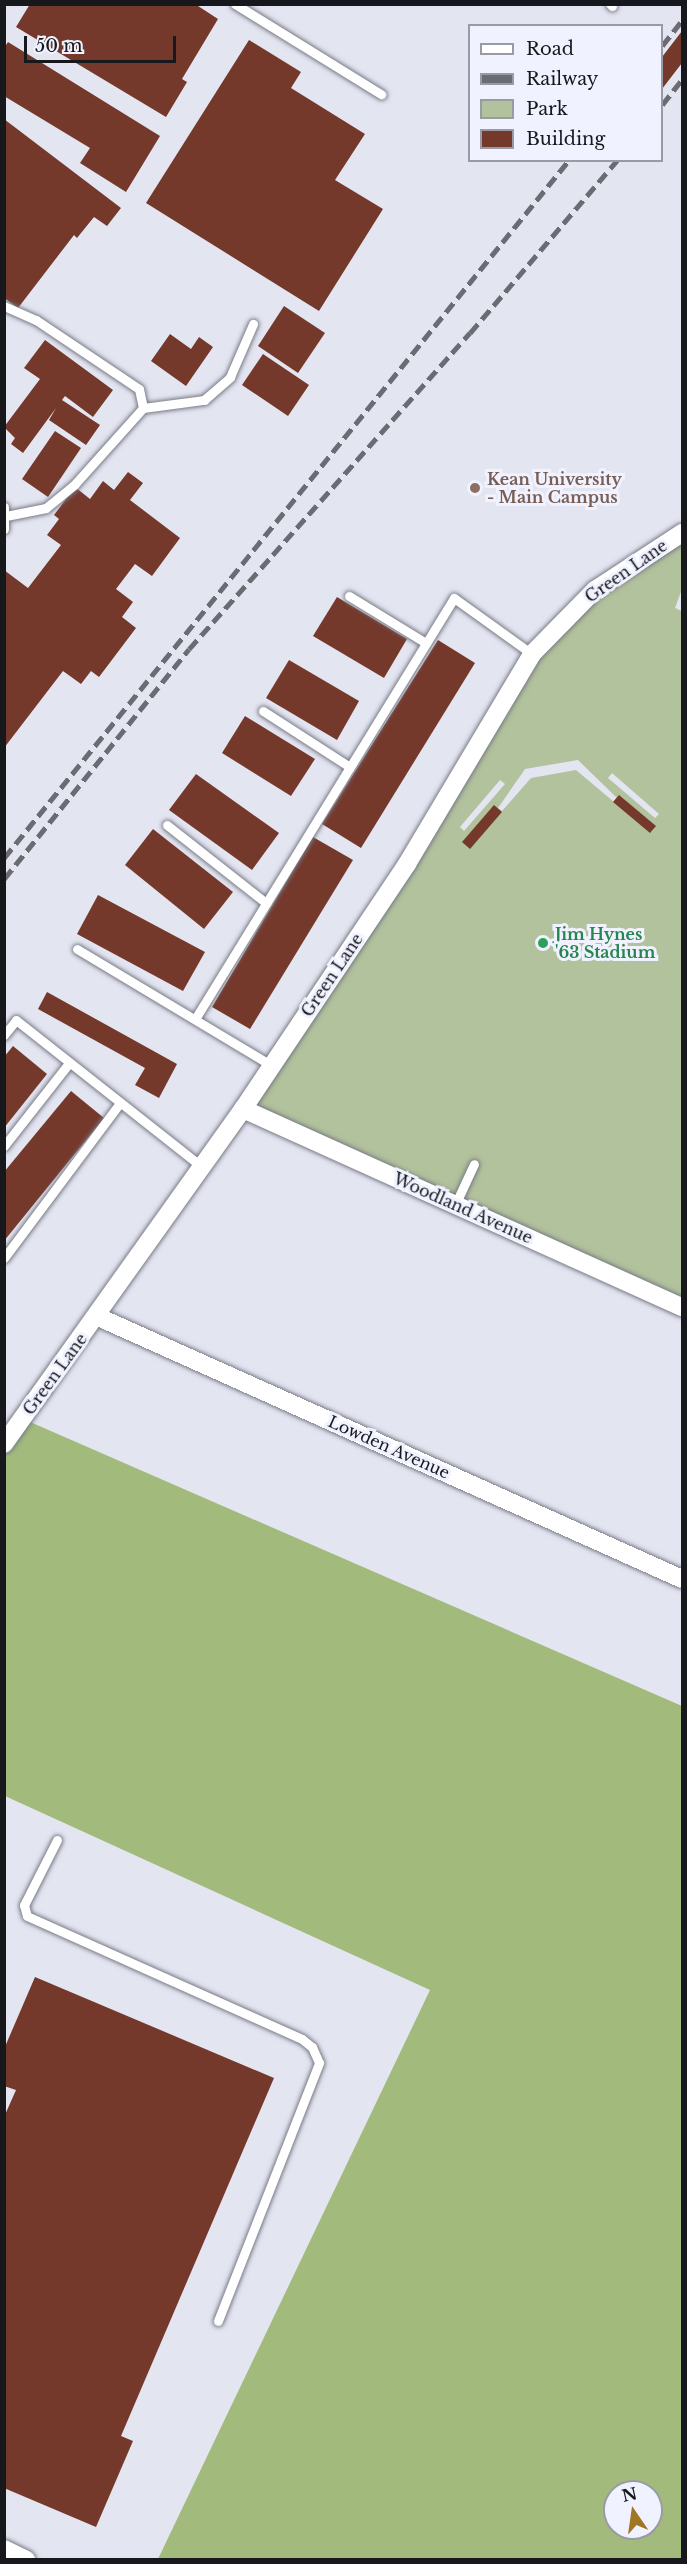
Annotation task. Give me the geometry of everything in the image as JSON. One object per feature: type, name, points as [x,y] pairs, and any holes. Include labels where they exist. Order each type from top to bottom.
[{"type":"street","name":"Green Lane","points":[[4,1444],[243,1109],[407,864],[532,654],[595,590],[682,533]]},
{"type":"street","name":"Woodland Avenue","points":[[243,1109],[682,1307]]},
{"type":"street","name":"Lowden Avenue","points":[[96,1316],[682,1579]]},
{"type":"street","points":[[4,2549],[27,2559]]},
{"type":"lane","points":[[235,4],[381,94]]},
{"type":"lane","points":[[4,306],[36,320],[139,389],[143,408]]},
{"type":"lane","points":[[4,529],[5,512],[46,508],[74,485],[143,408],[204,400],[230,377],[253,324]]},
{"type":"lane","points":[[349,596],[426,643]]},
{"type":"lane","points":[[195,1019],[454,598],[532,654]]},
{"type":"lane","points":[[262,711],[350,767]]},
{"type":"lane","points":[[167,825],[266,903]]},
{"type":"lane","points":[[77,949],[271,1065]]},
{"type":"lane","points":[[4,1035],[16,1020],[202,1167]]},
{"type":"lane","points":[[4,1146],[69,1063]]},
{"type":"lane","points":[[4,1258],[120,1103]]},
{"type":"lane","points":[[455,1204],[474,1164]]},
{"type":"lane","points":[[57,1840],[24,1905],[27,1917],[302,2039],[312,2047],[319,2063],[218,2321]]},
{"type":"green space","points":[[682,533],[682,589],[675,608],[682,611],[682,1307],[243,1109],[557,626]],"holes":[[[578,760],[617,798],[614,802],[576,770],[531,778],[502,811],[498,808],[525,769]],[[612,773],[659,814],[655,818],[608,778]],[[500,780],[505,784],[464,831],[460,827]]]},
{"type":"green space","points":[[21,1418],[682,1706],[682,2559],[158,2559],[430,1990],[5,1796],[4,1446]]},
{"type":"building","points":[[30,4],[195,4],[218,19],[182,79],[187,82],[166,117],[16,27]]},
{"type":"building","points":[[682,31],[682,63],[663,88],[663,56]]},
{"type":"building","points":[[249,40],[301,72],[291,88],[365,134],[335,180],[383,209],[319,311],[146,203]]},
{"type":"building","points":[[8,42],[160,136],[126,192],[80,163],[90,148],[4,96],[4,48]]},
{"type":"building","points":[[4,119],[121,208],[107,226],[94,217],[77,238],[74,235],[18,308],[4,298]]},
{"type":"building","points":[[284,306],[325,333],[298,373],[258,346]]},
{"type":"building","points":[[170,334],[191,349],[199,337],[213,347],[186,386],[151,361]]},
{"type":"building","points":[[45,340],[113,390],[93,417],[65,396],[62,400],[100,425],[86,445],[49,420],[56,408],[23,453],[11,444],[15,438],[4,427],[40,379],[24,368]]},
{"type":"building","points":[[263,354],[309,385],[288,416],[242,385]]},
{"type":"building","points":[[55,431],[81,448],[48,497],[22,479]]},
{"type":"building","points":[[128,472],[143,483],[130,500],[180,538],[152,576],[135,564],[116,589],[133,602],[122,617],[136,628],[99,677],[91,671],[81,684],[63,671],[4,748],[4,570],[28,588],[61,545],[47,535],[59,519],[54,515],[75,487],[90,499],[103,481],[114,490]]},
{"type":"building","points":[[337,597],[407,639],[384,678],[313,636]]},
{"type":"building","points":[[438,640],[475,663],[361,848],[322,824]]},
{"type":"building","points":[[289,660],[359,701],[337,740],[266,698]]},
{"type":"building","points":[[245,716],[315,759],[291,796],[222,753]]},
{"type":"building","points":[[196,774],[279,833],[252,870],[169,810]]},
{"type":"building","points":[[619,795],[656,826],[650,833],[613,802]]},
{"type":"building","points":[[494,805],[502,812],[470,849],[462,842]]},
{"type":"building","points":[[153,829],[233,892],[204,929],[125,865]]},
{"type":"building","points":[[313,837],[353,860],[250,1029],[212,1007]]},
{"type":"building","points":[[98,895],[205,952],[183,991],[77,934]]},
{"type":"building","points":[[47,992],[177,1064],[159,1098],[135,1085],[145,1068],[38,1009]]},
{"type":"building","points":[[13,1046],[47,1074],[4,1128],[4,1057]]},
{"type":"building","points":[[71,1091],[104,1118],[4,1241],[4,1172]]},
{"type":"building","points":[[35,1977],[274,2078],[121,2436],[133,2441],[96,2527],[4,2488],[4,2117],[16,2090],[4,2086],[4,2049]]},
{"type":"railway","points":[[663,45],[682,20]]},
{"type":"railway","points":[[663,104],[682,79]]},
{"type":"railway","points":[[4,858],[567,162]]},
{"type":"railway","points":[[4,879],[189,649],[470,333],[615,162]]},
{"type":"place","name":"Kean University - Main Campus","points":[[475,488]]},
{"type":"place","name":"Jim Hynes '63 Stadium","points":[[543,943]]}]
